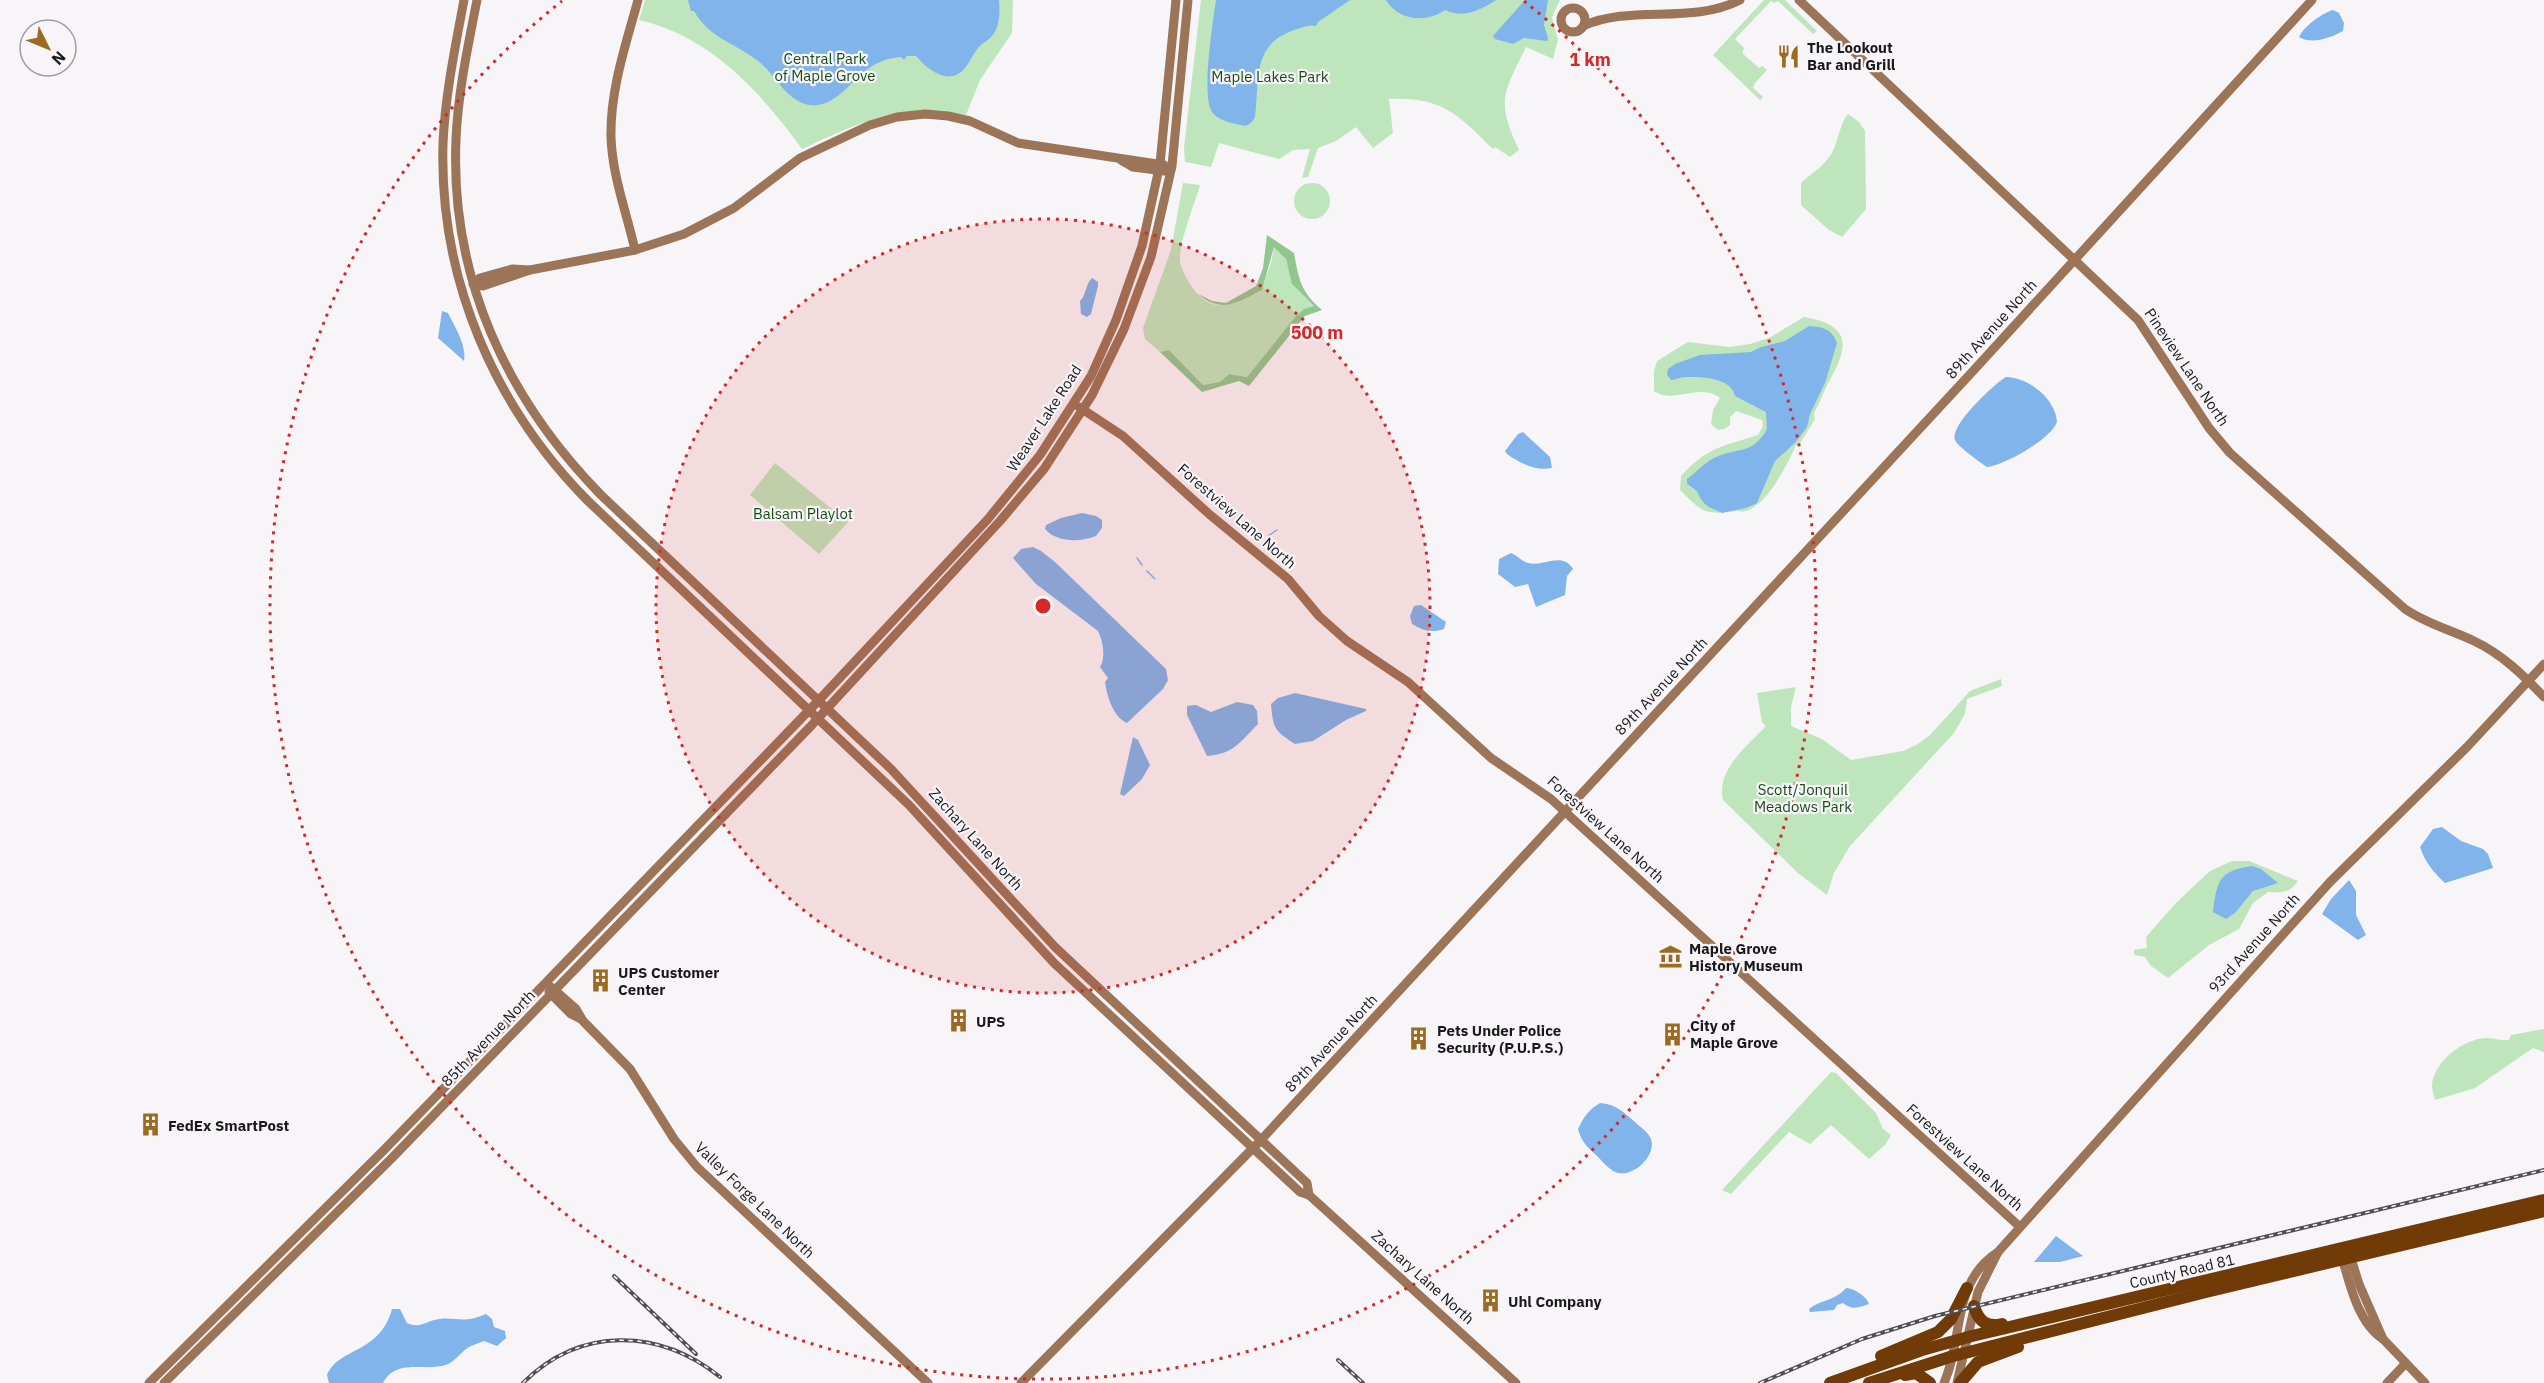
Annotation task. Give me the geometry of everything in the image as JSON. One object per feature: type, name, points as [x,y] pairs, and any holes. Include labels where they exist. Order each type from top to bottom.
[{"type":"highway","name":"County Road 81","points":[[1869,1383],[1959,1354],[2544,1200]]},
{"type":"highway","name":"County Road 81","points":[[1828,1383],[1887,1362],[1961,1340],[2076,1311],[2544,1211]]},
{"type":"highway","points":[[1828,1383],[1846,1371],[1938,1332],[1951,1319],[1967,1288]]},
{"type":"highway","points":[[1974,1306],[1981,1320],[1996,1326],[2055,1312],[2076,1311]]},
{"type":"highway","points":[[1958,1383],[1971,1368],[1990,1356],[2068,1327]]},
{"type":"highway","points":[[1881,1383],[1916,1373],[1922,1375],[1930,1383]]},
{"type":"street","name":"Zachary Lane North","points":[[464,0],[447,94],[443,152],[448,230],[460,288],[482,349],[505,395],[557,468],[606,518],[900,797],[1054,963],[1252,1149],[1300,1192],[1309,1195],[1516,1383]]},
{"type":"street","name":"Zachary Lane North","points":[[477,0],[460,97],[456,142],[460,218],[473,284],[496,347],[528,408],[563,455],[614,508],[891,769],[1055,947],[1307,1183],[1309,1195]]},
{"type":"street","points":[[635,250],[619,185],[611,134],[614,94],[638,0]]},
{"type":"street","name":"Weaver Lake Road","points":[[809,709],[1002,503],[1040,455],[1091,376],[1130,282],[1145,234],[1160,167],[1176,0]]},
{"type":"street","name":"Weaver Lake Road","points":[[827,708],[1025,493],[1084,410],[1112,356],[1151,257],[1171,169],[1188,0]]},
{"type":"street","points":[[1574,0],[1585,21],[1583,26]]},
{"type":"street","points":[[1603,19],[1567,5],[1560,20],[1565,30],[1577,32],[1583,26],[1603,19],[1696,13],[1740,0]]},
{"type":"street","name":"Pineview Lane North","points":[[1799,0],[2138,320],[2209,428],[2230,453],[2405,609],[2424,621],[2481,645],[2510,664],[2544,697]]},
{"type":"street","name":"89th Avenue North","points":[[1022,1383],[1260,1141],[2074,261],[2312,0]]},
{"type":"street","points":[[473,284],[483,286],[530,270],[635,250],[664,242],[710,222],[747,199],[800,158],[876,122],[897,117],[933,114],[970,121],[1018,143],[1171,169]]},
{"type":"street","name":"Forestview Lane North","points":[[1074,404],[1124,436],[1209,514],[1288,579],[1319,616],[1344,639],[1403,678],[1491,758],[1539,789],[2020,1227]]},
{"type":"street","name":"93rd Avenue North","points":[[1958,1383],[1967,1288],[1978,1270],[1987,1259],[1998,1252],[2330,882],[2451,764],[2544,664]]},
{"type":"street","name":"85th Avenue North","points":[[164,1383],[385,1165],[827,708]]},
{"type":"street","name":"85th Avenue North","points":[[148,1383],[384,1150],[809,709]]},
{"type":"street","points":[[900,797],[907,795],[929,815],[939,820]]},
{"type":"street","name":"Valley Forge Lane North","points":[[545,984],[576,1009],[583,1021],[630,1069],[674,1139],[698,1167],[928,1383]]},
{"type":"street","name":"93rd Avenue North","points":[[1961,1340],[1978,1292],[1995,1263],[1998,1252]]},
{"type":"street","points":[[2345,1253],[2359,1305],[2376,1334],[2384,1339],[2425,1383]]},
{"type":"street","name":"93rd Avenue North","points":[[1944,1383],[1959,1354]]},
{"type":"street","points":[[2387,1383],[2405,1364]]},
{"type":"green space","name":"Central Park of Maple Grove","points":[[645,0],[1013,0],[1012,33],[980,80],[966,115],[944,111],[922,111],[882,117],[842,131],[802,149],[769,107],[732,69],[689,39],[639,20]]},
{"type":"green space","name":"Maple Lakes Park","points":[[1201,0],[1560,0],[1552,17],[1558,40],[1553,59],[1526,47],[1512,76],[1505,98],[1505,108],[1507,120],[1519,150],[1510,157],[1495,147],[1493,149],[1459,117],[1448,110],[1423,101],[1389,99],[1393,133],[1373,148],[1356,127],[1336,141],[1318,148],[1308,177],[1302,178],[1310,149],[1293,150],[1279,159],[1219,143],[1211,167],[1185,162],[1184,148]]},
{"type":"green space","points":[[1764,0],[1785,0],[1817,31],[1813,34],[1778,1],[1774,3],[1771,1],[1735,39],[1744,48],[1742,53],[1759,68],[1762,66],[1767,70],[1753,88],[1763,97],[1760,100],[1713,55]]},
{"type":"green space","points":[[1848,114],[1859,122],[1865,131],[1866,209],[1842,237],[1829,230],[1801,205],[1801,183],[1829,157]]},
{"type":"green space","points":[[1183,183],[1200,185],[1184,235],[1180,262],[1192,287],[1200,296],[1216,305],[1225,305],[1261,291],[1274,247],[1284,254],[1296,288],[1314,306],[1296,316],[1247,377],[1229,374],[1220,382],[1203,385],[1169,350],[1160,352],[1145,339],[1143,328],[1171,250]]},
{"type":"green space","points":[[1312,183],[1325,188],[1330,201],[1325,214],[1312,219],[1299,214],[1294,201],[1299,188]]},
{"type":"green space","points":[[1267,235],[1294,253],[1302,284],[1309,297],[1322,310],[1305,316],[1249,386],[1239,381],[1202,392],[1160,352],[1169,350],[1203,385],[1220,382],[1229,374],[1247,377],[1296,316],[1304,309],[1314,306],[1292,284],[1286,259],[1274,247],[1262,290],[1237,302],[1222,305],[1214,304],[1198,294],[1212,301],[1226,303],[1256,286],[1263,268]]},
{"type":"green space","points":[[1804,317],[1831,325],[1842,339],[1840,358],[1814,413],[1815,419],[1801,442],[1796,445],[1776,483],[1762,501],[1745,511],[1718,513],[1705,511],[1680,490],[1681,476],[1708,453],[1758,435],[1763,426],[1762,420],[1736,411],[1730,417],[1730,425],[1718,430],[1711,424],[1713,410],[1720,398],[1704,392],[1670,396],[1654,391],[1654,371],[1657,361],[1688,342],[1729,347],[1750,344],[1769,338]]},
{"type":"green space","name":"Balsam Playlot","points":[[775,463],[848,522],[819,554],[750,495]]},
{"type":"green space","name":"Scott/Jonquil Meadows Park","points":[[2001,679],[2002,686],[1967,699],[1965,714],[1954,733],[1850,846],[1834,873],[1827,895],[1798,873],[1723,800],[1722,789],[1729,769],[1742,750],[1766,726],[1762,722],[1757,693],[1796,687],[1791,707],[1791,726],[1822,739],[1851,760],[1903,751],[1918,744],[1930,735],[1970,691]]},
{"type":"green space","points":[[2232,861],[2249,861],[2298,881],[2289,890],[2268,892],[2253,903],[2239,929],[2209,945],[2168,978],[2151,966],[2145,957],[2134,955],[2134,950],[2147,948],[2146,937],[2176,903],[2210,871]]},
{"type":"green space","points":[[2544,1029],[2544,1052],[2533,1048],[2475,1088],[2435,1100],[2432,1088],[2434,1077],[2443,1061],[2459,1047],[2477,1039],[2509,1040],[2511,1035]]},
{"type":"green space","points":[[1831,1072],[1836,1073],[1876,1113],[1883,1129],[1891,1135],[1885,1145],[1869,1159],[1831,1125],[1810,1144],[1789,1132],[1731,1194],[1722,1190]]},
{"type":"water","points":[[688,0],[999,0],[999,14],[995,32],[978,48],[959,74],[946,76],[939,74],[916,56],[907,56],[904,60],[901,57],[891,59],[867,69],[831,101],[814,105],[797,101],[784,90],[761,63],[713,33],[694,11],[691,11]]},
{"type":"water","points":[[1216,0],[1350,0],[1318,22],[1316,26],[1294,30],[1270,45],[1260,65],[1255,117],[1246,126],[1218,118],[1212,112],[1209,103],[1209,58]]},
{"type":"water","points":[[1386,0],[1496,0],[1472,12],[1459,14],[1445,10],[1430,17],[1413,18],[1398,12]]},
{"type":"water","points":[[1525,0],[1548,0],[1544,25],[1547,41],[1524,38],[1513,44],[1495,39],[1493,36]]},
{"type":"water","points":[[2333,10],[2339,13],[2344,23],[2343,31],[2315,40],[2299,37],[2313,21]]},
{"type":"water","points":[[1092,278],[1098,282],[1098,286],[1091,314],[1087,317],[1081,314],[1080,301]]},
{"type":"water","points":[[442,311],[448,313],[460,337],[464,349],[464,361],[438,338]]},
{"type":"water","points":[[1809,326],[1826,330],[1837,343],[1825,383],[1810,414],[1807,427],[1795,443],[1775,461],[1757,503],[1722,513],[1710,508],[1697,491],[1687,484],[1687,479],[1714,458],[1749,447],[1761,438],[1767,429],[1766,412],[1735,396],[1728,385],[1722,382],[1715,379],[1692,377],[1671,380],[1667,375],[1668,369],[1700,355],[1751,352],[1785,341]]},
{"type":"water","points":[[2006,377],[2023,381],[2039,391],[2052,405],[2057,422],[2053,429],[2037,443],[2005,462],[1987,467],[1960,446],[1955,440],[1955,434],[1965,416]]},
{"type":"water","points":[[1523,432],[1550,457],[1552,468],[1529,466],[1507,454],[1505,451],[1518,434]]},
{"type":"water","points":[[1082,513],[1102,520],[1102,528],[1096,536],[1069,540],[1056,537],[1045,529],[1046,525],[1061,518]]},
{"type":"water","points":[[1033,547],[1055,562],[1166,669],[1168,680],[1163,689],[1127,723],[1114,711],[1109,700],[1105,682],[1108,678],[1100,667],[1103,649],[1098,631],[1036,584],[1013,558],[1021,549]]},
{"type":"water","points":[[1511,553],[1528,563],[1558,560],[1569,564],[1573,569],[1567,576],[1565,595],[1536,607],[1528,584],[1515,587],[1498,574],[1499,559]]},
{"type":"water","points":[[1421,605],[1446,622],[1444,629],[1428,631],[1412,624],[1410,616],[1414,606]]},
{"type":"water","points":[[1295,693],[1366,709],[1366,711],[1346,720],[1313,741],[1295,744],[1276,728],[1271,704],[1278,698]]},
{"type":"water","points":[[1237,702],[1253,705],[1257,711],[1258,724],[1230,750],[1207,756],[1187,715],[1187,706],[1196,705],[1211,712]]},
{"type":"water","points":[[1133,737],[1138,740],[1150,765],[1142,779],[1124,796],[1120,794]]},
{"type":"water","points":[[2442,827],[2461,841],[2483,849],[2488,854],[2493,868],[2445,883],[2430,866],[2420,847],[2433,829]]},
{"type":"water","points":[[2252,866],[2261,869],[2278,883],[2253,891],[2235,913],[2226,919],[2213,912],[2218,885],[2226,874]]},
{"type":"water","points":[[2349,880],[2356,891],[2356,915],[2366,935],[2358,940],[2322,914],[2331,899]]},
{"type":"water","points":[[1600,1103],[1611,1105],[1623,1112],[1648,1134],[1652,1146],[1641,1166],[1627,1173],[1613,1171],[1585,1144],[1578,1129],[1589,1111]]},
{"type":"water","points":[[2056,1236],[2083,1256],[2060,1262],[2034,1262]]},
{"type":"water","points":[[1846,1288],[1860,1293],[1869,1304],[1855,1308],[1843,1303],[1837,1305],[1834,1310],[1810,1312],[1809,1309]]},
{"type":"water","points":[[392,1309],[400,1309],[407,1323],[412,1325],[439,1319],[466,1319],[486,1314],[492,1319],[494,1327],[505,1331],[506,1338],[497,1346],[484,1341],[473,1345],[448,1364],[396,1370],[383,1383],[329,1383],[327,1375],[333,1366],[378,1334],[386,1324]]},
{"type":"waterway","points":[[1268,536],[1277,530]]},
{"type":"waterway","points":[[1137,558],[1142,565]]},
{"type":"waterway","points":[[1147,571],[1155,579]]},
{"type":"railway","points":[[1760,1383],[1862,1339],[1935,1316],[2544,1170]]},
{"type":"railway","points":[[614,1276],[696,1354]]},
{"type":"railway","points":[[523,1383],[545,1364],[569,1351],[594,1343],[620,1340],[646,1342],[672,1349],[720,1377]]},
{"type":"railway","points":[[1338,1360],[1363,1383]]},
{"type":"place","name":"The Lookout Bar and Grill","points":[[1789,56]]},
{"type":"place","name":"Maple Grove History Museum","points":[[1671,957]]},
{"type":"place","name":"UPS Customer Center","points":[[600,981]]},
{"type":"place","name":"UPS","points":[[958,1021]]},
{"type":"place","name":"City of Maple Grove","points":[[1672,1034]]},
{"type":"place","name":"Pets Under Police Security (P.U.P.S.)","points":[[1419,1039]]},
{"type":"place","name":"FedEx SmartPost","points":[[150,1125]]},
{"type":"place","name":"Uhl Company","points":[[1490,1301]]}]
